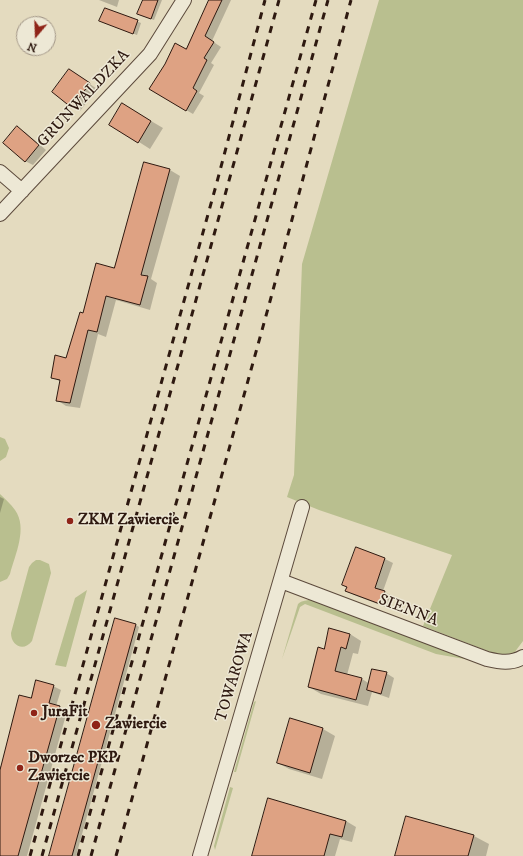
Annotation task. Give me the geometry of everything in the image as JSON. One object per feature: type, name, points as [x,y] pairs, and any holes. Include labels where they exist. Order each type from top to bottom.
[{"type":"street","name":"GRUNWALDZKA","points":[[0,214],[150,54],[184,0]]},
{"type":"street","points":[[0,172],[22,190]]},
{"type":"street","name":"TOWAROWA","points":[[200,856],[302,507]]},
{"type":"street","name":"SIENNA","points":[[281,581],[487,659],[502,663],[512,662],[523,657]]},
{"type":"green space","points":[[379,0],[523,0],[523,641],[514,653],[502,655],[490,652],[423,626],[452,555],[319,510],[287,497],[294,475],[302,264]]},
{"type":"green space","points":[[0,437],[5,439],[9,448],[6,457],[0,461]]},
{"type":"green space","points":[[0,494],[15,510],[19,517],[20,533],[10,574],[7,579],[0,582]]},
{"type":"green space","points":[[36,560],[49,564],[51,573],[32,641],[22,647],[18,646],[13,641],[11,633],[29,567]]},
{"type":"green space","points":[[87,590],[66,667],[55,665],[75,598]]},
{"type":"green space","points":[[312,599],[470,660],[436,654],[305,604],[300,607],[282,659],[298,604]]},
{"type":"green space","points":[[256,701],[236,772],[234,772],[254,702]]},
{"type":"green space","points":[[230,787],[233,788],[215,850],[214,846]]},
{"type":"building","points":[[143,0],[158,0],[151,19],[137,14]]},
{"type":"building","points":[[209,0],[222,0],[205,36],[214,42],[204,58],[207,60],[193,88],[197,91],[186,111],[149,89],[165,64],[175,43],[186,49]]},
{"type":"building","points":[[105,8],[138,20],[133,34],[99,21]]},
{"type":"building","points":[[69,69],[90,83],[72,108],[52,92]]},
{"type":"building","points":[[122,103],[151,121],[138,143],[109,125]]},
{"type":"building","points":[[17,126],[39,145],[25,162],[3,143]]},
{"type":"building","points":[[144,162],[170,169],[141,275],[148,276],[140,305],[106,296],[97,332],[88,330],[70,403],[56,401],[60,380],[51,378],[55,355],[66,358],[80,312],[83,313],[96,263],[114,268]]},
{"type":"building","points":[[356,547],[385,558],[375,588],[385,591],[380,604],[345,591],[347,587],[342,585]]},
{"type":"building","points":[[115,618],[136,624],[72,856],[49,856]]},
{"type":"building","points":[[329,628],[350,634],[346,649],[341,647],[335,671],[362,678],[356,700],[308,687],[318,647],[324,649]]},
{"type":"building","points":[[372,669],[387,672],[381,694],[367,690]]},
{"type":"building","name":"Dworzec PKP Zawiercie","points":[[36,680],[54,685],[49,703],[60,706],[18,856],[0,856],[0,770],[19,695],[31,698]]},
{"type":"building","points":[[290,718],[323,728],[310,773],[277,763]]},
{"type":"building","points":[[268,798],[346,821],[342,837],[330,834],[324,856],[252,856]]},
{"type":"building","points":[[406,816],[474,835],[468,856],[395,856]]},
{"type":"railway","points":[[30,856],[217,182],[265,0]]},
{"type":"railway","points":[[42,856],[279,0]]},
{"type":"railway","points":[[78,856],[316,0]]},
{"type":"railway","points":[[91,856],[328,0]]},
{"type":"railway","points":[[116,856],[269,305],[351,0]]},
{"type":"place","name":"ZKM Zawiercie","points":[[70,521]]},
{"type":"place","name":"JuraFit","points":[[34,713]]},
{"type":"place","name":"Zawiercie","points":[[96,725]]},
{"type":"place","name":"Dworzec PKP Zawiercie","points":[[20,768]]}]
